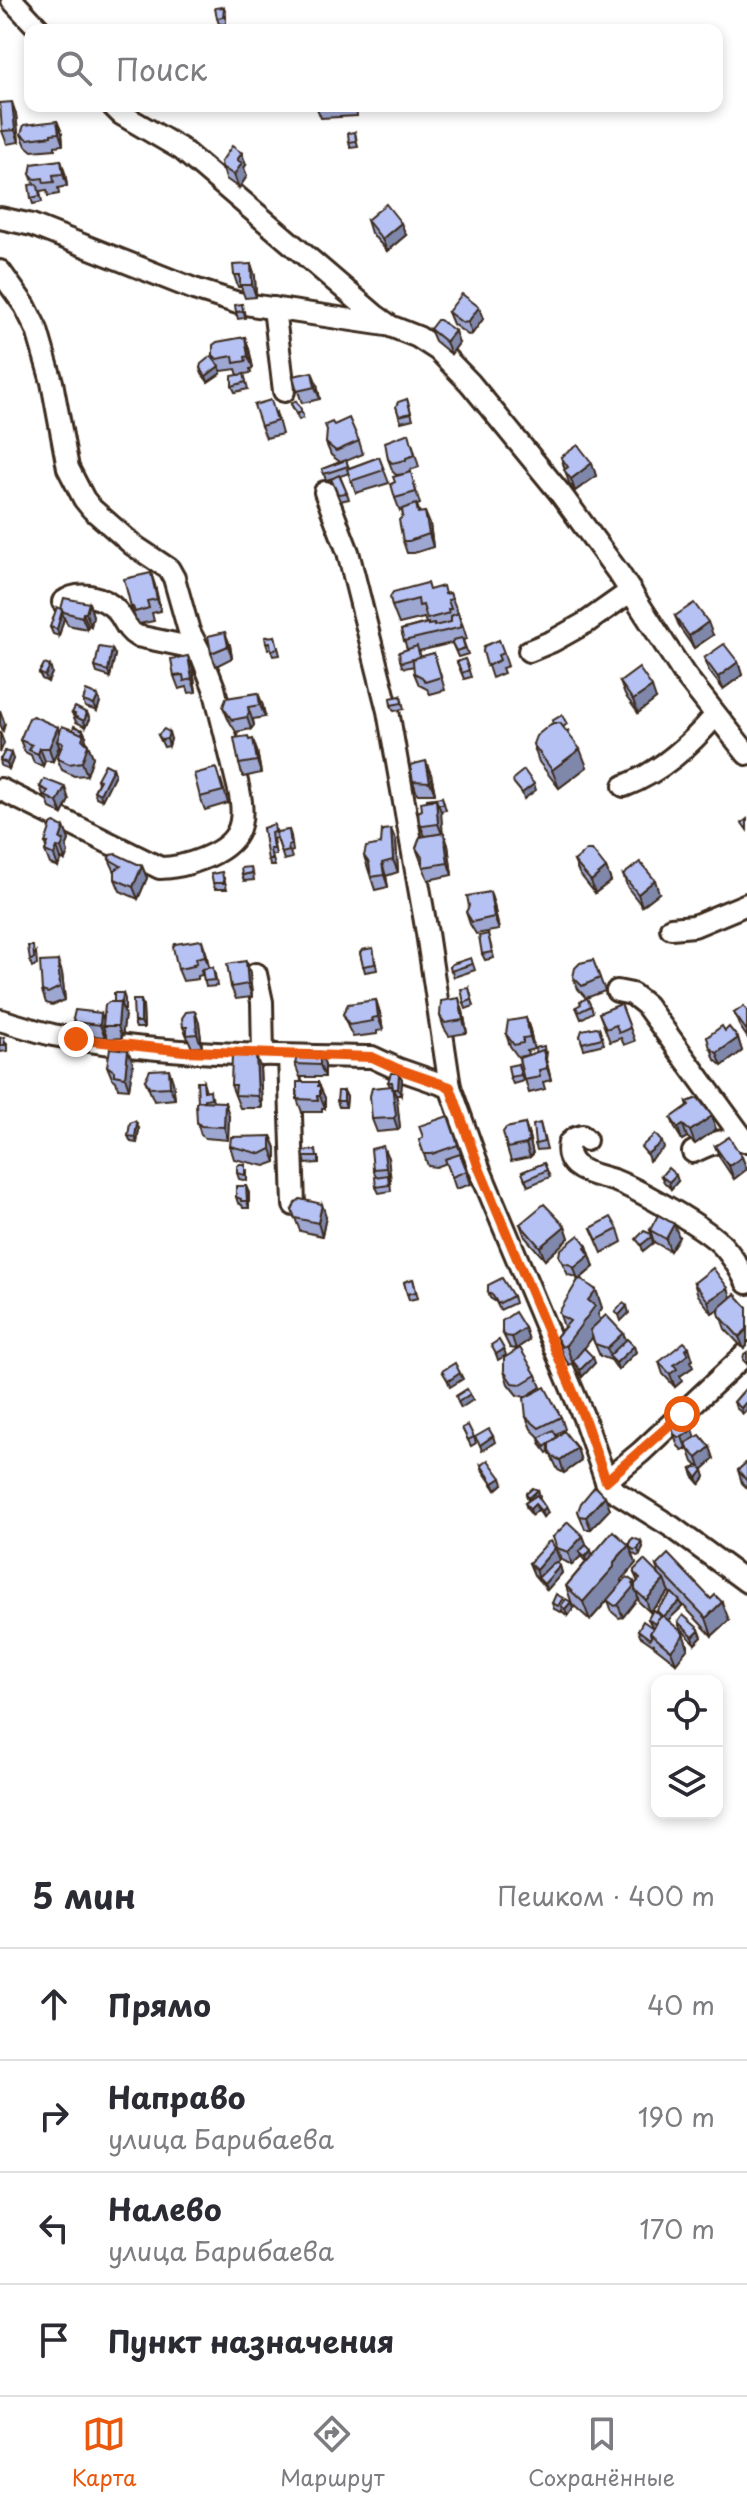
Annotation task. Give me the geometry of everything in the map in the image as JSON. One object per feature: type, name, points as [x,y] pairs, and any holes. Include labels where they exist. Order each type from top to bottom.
[{"type":"street","points":[[12,0],[34,24]]},
{"type":"street","points":[[119,112],[181,149],[390,326]]},
{"type":"street","points":[[3,221],[32,225],[194,289],[238,303],[390,326],[418,337],[438,350],[470,383],[560,493],[631,591],[684,674],[747,754]]},
{"type":"street","points":[[0,271],[25,306],[37,330],[52,382],[64,452],[72,476],[92,509],[133,545],[169,569],[176,584],[189,631],[214,688],[242,805],[241,822],[237,835],[206,858],[160,868],[0,789]]},
{"type":"street","points":[[274,308],[284,391]]},
{"type":"street","points":[[325,492],[348,552],[388,711],[425,919],[450,1087],[479,1168],[584,1418],[606,1481],[613,1490],[672,1527],[747,1582]]},
{"type":"street","points":[[529,651],[587,622],[631,591]]},
{"type":"street","points":[[63,602],[75,596],[100,599],[117,611],[137,636],[185,646],[201,654]]},
{"type":"street","points":[[624,786],[647,778],[668,762],[715,716]]},
{"type":"street","points":[[671,928],[694,926],[747,904]]},
{"type":"street","points":[[256,974],[262,1002],[263,1055]]},
{"type":"street","points":[[617,991],[632,994],[646,1005],[746,1141]]},
{"type":"street","points":[[0,1020],[103,1044],[263,1055],[372,1057],[450,1087]]},
{"type":"street","points":[[289,1056],[294,1205]]},
{"type":"street","points":[[586,1140],[582,1136],[569,1143],[568,1155],[578,1168],[631,1189],[673,1211],[721,1243],[747,1283]]},
{"type":"street","points":[[693,1152],[732,1138],[746,1141]]},
{"type":"street","points":[[606,1481],[747,1353]]},
{"type":"building","points":[[224,7],[223,17],[217,18],[215,8]]},
{"type":"building","points":[[12,102],[15,130],[2,131],[0,103]]},
{"type":"building","points":[[57,121],[59,133],[51,136],[28,139],[21,134],[24,125]]},
{"type":"building","points":[[355,132],[356,141],[349,142],[348,133]]},
{"type":"building","points":[[232,146],[242,153],[237,160],[242,163],[234,175],[222,167],[221,162]]},
{"type":"building","points":[[61,160],[63,174],[53,175],[54,182],[44,183],[43,178],[35,179],[30,174],[32,164]]},
{"type":"building","points":[[36,184],[40,196],[31,198],[29,185]]},
{"type":"building","points":[[386,204],[401,223],[382,239],[367,220]]},
{"type":"building","points":[[251,264],[252,285],[240,285],[240,275],[234,275],[233,265]]},
{"type":"building","points":[[462,294],[479,307],[468,322],[463,323],[448,312]]},
{"type":"building","points":[[242,304],[243,311],[236,312],[235,305]]},
{"type":"building","points":[[437,320],[455,331],[446,342],[430,329]]},
{"type":"building","points":[[245,337],[246,361],[234,363],[233,356],[217,359],[213,355],[213,345],[217,342]]},
{"type":"building","points":[[211,356],[219,366],[206,376],[200,368],[201,364]]},
{"type":"building","points":[[312,372],[315,387],[297,391],[293,376]]},
{"type":"building","points":[[244,374],[246,382],[232,386],[232,376]]},
{"type":"building","points":[[407,399],[411,413],[399,416],[396,406]]},
{"type":"building","points":[[271,400],[277,421],[261,426],[254,405]]},
{"type":"building","points":[[296,401],[301,409],[297,414],[291,404]]},
{"type":"building","points":[[349,418],[359,441],[336,451],[326,443],[325,425],[332,422],[334,425]]},
{"type":"building","points":[[409,433],[415,455],[392,463],[388,459],[385,442]]},
{"type":"building","points":[[578,445],[592,463],[571,479],[564,470],[568,467],[561,457]]},
{"type":"building","points":[[379,457],[384,470],[351,481],[347,469]]},
{"type":"building","points":[[346,460],[348,466],[324,474],[322,469]]},
{"type":"building","points":[[411,472],[416,492],[395,498],[391,484],[395,482],[393,477]]},
{"type":"building","points":[[339,475],[347,493],[338,494],[331,479]]},
{"type":"building","points":[[416,504],[418,513],[425,512],[429,534],[403,541],[399,520],[403,516],[402,509]]},
{"type":"building","points":[[151,573],[157,599],[147,601],[149,608],[135,612],[124,579]]},
{"type":"building","points":[[427,583],[429,590],[443,586],[445,594],[450,593],[449,613],[427,619],[418,599],[392,606],[390,597],[393,592]]},
{"type":"building","points":[[64,598],[89,603],[86,613],[82,617],[64,612],[61,609]]},
{"type":"building","points":[[694,603],[708,622],[689,636],[675,616]]},
{"type":"building","points":[[57,607],[62,611],[57,629],[50,627]]},
{"type":"building","points":[[458,613],[462,627],[404,641],[401,630],[428,623],[434,626],[451,622],[451,616]]},
{"type":"building","points":[[225,632],[228,646],[211,653],[208,636]]},
{"type":"building","points":[[275,636],[278,649],[271,650],[270,642],[266,643],[265,637]]},
{"type":"building","points":[[462,638],[465,648],[456,651],[453,640]]},
{"type":"building","points":[[499,640],[504,653],[498,655],[500,660],[487,666],[484,646]]},
{"type":"building","points":[[724,644],[738,662],[718,677],[704,658]]},
{"type":"building","points":[[417,646],[420,657],[403,662],[400,660],[399,652]]},
{"type":"building","points":[[99,647],[112,649],[108,671],[95,667]]},
{"type":"building","points":[[434,653],[441,677],[425,682],[414,673],[413,661]]},
{"type":"building","points":[[188,656],[192,679],[184,681],[183,675],[174,676],[171,659]]},
{"type":"building","points":[[465,659],[469,670],[462,673],[457,662]]},
{"type":"building","points":[[44,664],[50,666],[45,676],[39,673]]},
{"type":"building","points":[[639,668],[652,687],[633,700],[620,682]]},
{"type":"building","points":[[86,691],[98,696],[94,705],[83,701]]},
{"type":"building","points":[[258,693],[260,705],[248,707],[247,717],[232,720],[223,707],[226,698]]},
{"type":"building","points":[[401,696],[402,703],[391,705],[390,698]]},
{"type":"building","points":[[75,707],[87,713],[84,721],[72,713]]},
{"type":"building","points":[[562,715],[567,724],[563,727],[560,723],[553,723],[552,721]]},
{"type":"building","points":[[33,716],[58,727],[49,748],[40,748],[38,754],[29,750],[32,745],[20,740],[29,718]]},
{"type":"building","points":[[560,723],[580,749],[552,770],[533,744],[536,736],[551,724]]},
{"type":"building","points":[[62,726],[84,734],[82,739],[88,745],[82,762],[69,764],[57,758],[63,743],[57,741]]},
{"type":"building","points":[[164,729],[169,732],[167,739],[162,740],[158,735]]},
{"type":"building","points":[[248,736],[249,740],[253,739],[257,761],[239,764],[234,738]]},
{"type":"building","points":[[5,751],[11,753],[7,763],[0,760]]},
{"type":"building","points":[[426,761],[430,782],[413,781],[410,765]]},
{"type":"building","points":[[105,764],[113,768],[100,794],[94,791]]},
{"type":"building","points":[[216,768],[223,791],[200,797],[194,774]]},
{"type":"building","points":[[524,770],[534,784],[522,793],[513,782]]},
{"type":"building","points":[[44,779],[65,787],[57,802],[45,796],[48,791],[40,787]]},
{"type":"building","points":[[442,797],[444,804],[438,804],[436,799],[427,800],[427,799]]},
{"type":"building","points":[[436,799],[438,824],[423,826],[419,822],[418,812],[422,810],[421,802]]},
{"type":"building","points":[[54,823],[64,827],[60,839],[64,840],[54,855],[45,851],[48,843],[45,843]]},
{"type":"building","points":[[274,824],[275,832],[271,833],[273,849],[270,849],[272,860],[268,860],[263,828]]},
{"type":"building","points":[[391,829],[393,860],[382,863],[384,875],[371,877],[369,863],[364,856],[366,847],[381,844],[382,830]]},
{"type":"building","points":[[289,830],[291,845],[288,846],[289,851],[282,853],[276,835],[277,832]]},
{"type":"building","points":[[444,833],[448,863],[423,867],[422,857],[416,848],[420,837]]},
{"type":"building","points":[[587,850],[592,850],[606,868],[591,881],[574,861]]},
{"type":"building","points":[[116,854],[142,866],[133,887],[115,879],[115,870],[121,866],[109,859],[110,855]]},
{"type":"building","points":[[640,862],[655,880],[638,894],[623,875]]},
{"type":"building","points":[[251,867],[252,873],[242,875],[241,868]]},
{"type":"building","points":[[222,872],[224,883],[213,883],[211,874]]},
{"type":"building","points":[[490,892],[494,917],[472,922],[466,912],[469,906],[467,896]]},
{"type":"building","points":[[488,934],[492,952],[482,954],[479,936]]},
{"type":"building","points":[[202,940],[205,956],[196,958],[194,966],[178,969],[175,944]]},
{"type":"building","points":[[28,946],[33,946],[34,958],[30,961]]},
{"type":"building","points":[[373,948],[375,964],[363,966],[360,953]]},
{"type":"building","points":[[471,958],[472,964],[451,971],[452,964]]},
{"type":"building","points":[[593,960],[600,978],[582,986],[573,977],[575,968],[580,963]]},
{"type":"building","points":[[58,961],[60,987],[48,993],[42,991],[40,962]]},
{"type":"building","points":[[246,961],[248,984],[231,987],[227,964]]},
{"type":"building","points":[[213,967],[215,980],[204,981],[202,969]]},
{"type":"building","points":[[469,988],[472,1000],[464,1003],[461,989]]},
{"type":"building","points":[[114,993],[123,993],[122,1003],[114,1002]]},
{"type":"building","points":[[459,998],[463,1020],[445,1023],[440,1016],[441,1001]]},
{"type":"building","points":[[587,998],[591,1006],[579,1012],[576,1007]]},
{"type":"building","points":[[133,1000],[141,1000],[141,1022],[134,1022]]},
{"type":"building","points":[[376,1000],[378,1017],[372,1018],[373,1021],[349,1025],[343,1014],[348,1004]]},
{"type":"building","points":[[120,1002],[118,1026],[103,1026],[105,1005]]},
{"type":"building","points":[[621,1004],[630,1028],[619,1033],[616,1025],[606,1029],[599,1013]]},
{"type":"building","points":[[744,1006],[747,1011],[747,1031],[734,1013]]},
{"type":"building","points":[[75,1010],[101,1013],[100,1025],[75,1022]]},
{"type":"building","points":[[195,1011],[197,1034],[187,1035],[182,1018],[186,1012]]},
{"type":"building","points":[[526,1018],[530,1037],[514,1045],[506,1034],[508,1021]]},
{"type":"building","points":[[722,1026],[725,1031],[729,1027],[738,1038],[717,1053],[710,1048],[707,1037]]},
{"type":"building","points":[[596,1027],[602,1038],[582,1043],[582,1030]]},
{"type":"building","points":[[544,1046],[545,1054],[543,1050],[536,1053],[535,1048]]},
{"type":"building","points":[[110,1048],[128,1050],[125,1077],[114,1075],[114,1071],[107,1066]]},
{"type":"building","points":[[543,1050],[547,1068],[539,1070],[540,1077],[524,1080],[519,1058]]},
{"type":"building","points":[[298,1052],[320,1052],[320,1065],[295,1064]]},
{"type":"building","points":[[232,1054],[256,1055],[258,1096],[235,1095],[236,1085],[231,1085]]},
{"type":"building","points":[[518,1064],[521,1075],[510,1077],[508,1066]]},
{"type":"building","points":[[169,1069],[170,1087],[150,1088],[145,1080],[150,1070]]},
{"type":"building","points":[[391,1073],[399,1073],[398,1089],[393,1089],[392,1082],[388,1082]]},
{"type":"building","points":[[197,1081],[203,1081],[204,1091],[210,1090],[211,1098],[198,1102]]},
{"type":"building","points":[[297,1082],[318,1082],[318,1100],[297,1099]]},
{"type":"building","points":[[392,1086],[396,1115],[394,1118],[372,1119],[372,1088]]},
{"type":"building","points":[[338,1091],[344,1091],[344,1101],[337,1101]]},
{"type":"building","points":[[698,1098],[712,1116],[690,1131],[683,1125],[678,1128],[671,1118],[689,1105],[687,1102]]},
{"type":"building","points":[[225,1102],[224,1127],[201,1126],[197,1122],[196,1103]]},
{"type":"building","points":[[448,1116],[458,1145],[424,1154],[419,1140],[423,1137],[419,1126]]},
{"type":"building","points":[[135,1121],[135,1137],[128,1136],[130,1123]]},
{"type":"building","points":[[540,1123],[544,1142],[535,1144],[533,1125]]},
{"type":"building","points":[[525,1124],[529,1141],[507,1148],[503,1132],[506,1128]]},
{"type":"building","points":[[655,1134],[662,1142],[647,1154],[641,1147]]},
{"type":"building","points":[[271,1136],[271,1149],[261,1154],[230,1146],[231,1137]]},
{"type":"building","points":[[729,1137],[742,1157],[729,1166],[715,1146]]},
{"type":"building","points":[[383,1146],[386,1168],[373,1169],[371,1149]]},
{"type":"building","points":[[316,1150],[317,1157],[304,1157],[303,1151]]},
{"type":"building","points":[[460,1154],[467,1171],[452,1177],[445,1159]]},
{"type":"building","points":[[544,1163],[547,1170],[525,1180],[522,1172]]},
{"type":"building","points":[[240,1164],[245,1164],[245,1175],[237,1173]]},
{"type":"building","points":[[668,1168],[676,1175],[669,1182],[661,1176]]},
{"type":"building","points":[[388,1175],[389,1185],[376,1187],[375,1177]]},
{"type":"building","points":[[236,1186],[246,1186],[247,1201],[236,1197]]},
{"type":"building","points":[[300,1199],[322,1204],[318,1223],[295,1218],[292,1210]]},
{"type":"building","points":[[544,1204],[565,1226],[540,1247],[520,1224]]},
{"type":"building","points":[[658,1215],[674,1224],[666,1239],[650,1230]]},
{"type":"building","points":[[611,1217],[618,1229],[597,1240],[591,1228]]},
{"type":"building","points":[[644,1231],[651,1237],[641,1245],[636,1239]]},
{"type":"building","points":[[579,1235],[590,1255],[574,1268],[563,1263],[559,1256],[560,1250]]},
{"type":"building","points":[[713,1268],[728,1288],[708,1301],[694,1283]]},
{"type":"building","points":[[502,1278],[513,1296],[498,1304],[488,1292],[488,1285]]},
{"type":"building","points":[[413,1279],[416,1292],[407,1294],[404,1282]]},
{"type":"building","points":[[581,1279],[596,1290],[588,1300],[595,1306],[562,1347],[556,1337],[570,1321],[559,1312]]},
{"type":"building","points":[[735,1294],[747,1307],[747,1329],[739,1337],[719,1312],[720,1307]]},
{"type":"building","points":[[623,1303],[627,1306],[619,1315],[615,1312]]},
{"type":"building","points":[[515,1312],[525,1328],[512,1337],[505,1336],[502,1321]]},
{"type":"building","points":[[606,1315],[623,1333],[607,1348],[595,1344],[590,1330]]},
{"type":"building","points":[[627,1339],[634,1346],[616,1363],[609,1356]]},
{"type":"building","points":[[499,1340],[504,1349],[496,1354],[491,1345]]},
{"type":"building","points":[[684,1342],[689,1347],[685,1350],[689,1354],[674,1365],[677,1369],[670,1374],[659,1362]]},
{"type":"building","points":[[520,1348],[536,1375],[521,1384],[512,1383],[504,1371],[504,1358]]},
{"type":"building","points":[[584,1348],[593,1357],[580,1370],[573,1361]]},
{"type":"building","points":[[455,1363],[460,1373],[448,1381],[442,1371]]},
{"type":"building","points":[[545,1387],[561,1417],[539,1428],[526,1417],[524,1398]]},
{"type":"building","points":[[747,1387],[747,1401],[741,1408],[734,1402]]},
{"type":"building","points":[[467,1389],[470,1394],[458,1402],[456,1396]]},
{"type":"building","points":[[682,1416],[693,1429],[678,1437],[672,1424]]},
{"type":"building","points":[[468,1425],[474,1437],[468,1440],[462,1428]]},
{"type":"building","points":[[489,1429],[493,1436],[480,1445],[475,1437]]},
{"type":"building","points":[[553,1430],[557,1437],[545,1447],[539,1438]]},
{"type":"building","points":[[564,1431],[577,1448],[560,1460],[553,1457],[549,1444]]},
{"type":"building","points":[[700,1435],[710,1447],[697,1458],[686,1443]]},
{"type":"building","points":[[488,1460],[501,1478],[493,1483],[481,1465]]},
{"type":"building","points":[[747,1462],[747,1481],[738,1470]]},
{"type":"building","points":[[699,1466],[703,1470],[697,1478],[691,1469]]},
{"type":"building","points":[[595,1486],[605,1496],[586,1517],[580,1516],[581,1503]]},
{"type":"building","points":[[533,1488],[538,1490],[529,1498],[526,1494]]},
{"type":"building","points":[[537,1495],[545,1507],[541,1511],[535,1504],[530,1509],[525,1503]]},
{"type":"building","points":[[568,1522],[583,1536],[568,1552],[557,1548],[553,1537]]},
{"type":"building","points":[[613,1531],[629,1545],[583,1602],[566,1586]]},
{"type":"building","points":[[633,1538],[641,1541],[638,1549],[630,1547]]},
{"type":"building","points":[[551,1541],[555,1548],[536,1570],[529,1563]]},
{"type":"building","points":[[586,1545],[591,1550],[585,1557],[579,1552]]},
{"type":"building","points":[[668,1554],[711,1599],[715,1595],[722,1602],[706,1618],[656,1566]]},
{"type":"building","points":[[644,1560],[664,1580],[646,1600],[635,1590],[635,1584],[640,1579],[634,1573]]},
{"type":"building","points":[[556,1562],[560,1566],[544,1584],[538,1578]]},
{"type":"building","points":[[627,1577],[634,1582],[634,1586],[615,1606],[607,1600]]},
{"type":"building","points":[[672,1593],[680,1601],[663,1617],[658,1608]]},
{"type":"building","points":[[556,1594],[563,1598],[558,1606],[552,1603]]},
{"type":"building","points":[[566,1599],[571,1602],[565,1609],[561,1606]]},
{"type":"building","points":[[653,1610],[661,1616],[655,1624],[648,1619]]},
{"type":"building","points":[[683,1615],[699,1629],[693,1637],[678,1622]]},
{"type":"building","points":[[663,1616],[683,1633],[671,1651],[650,1633]]},
{"type":"building","points":[[643,1621],[653,1628],[650,1639],[638,1630]]},
{"type":"route","points":[[76,1039],[184,1051],[372,1057],[450,1087],[479,1168],[584,1418],[606,1481],[682,1414]]}]
